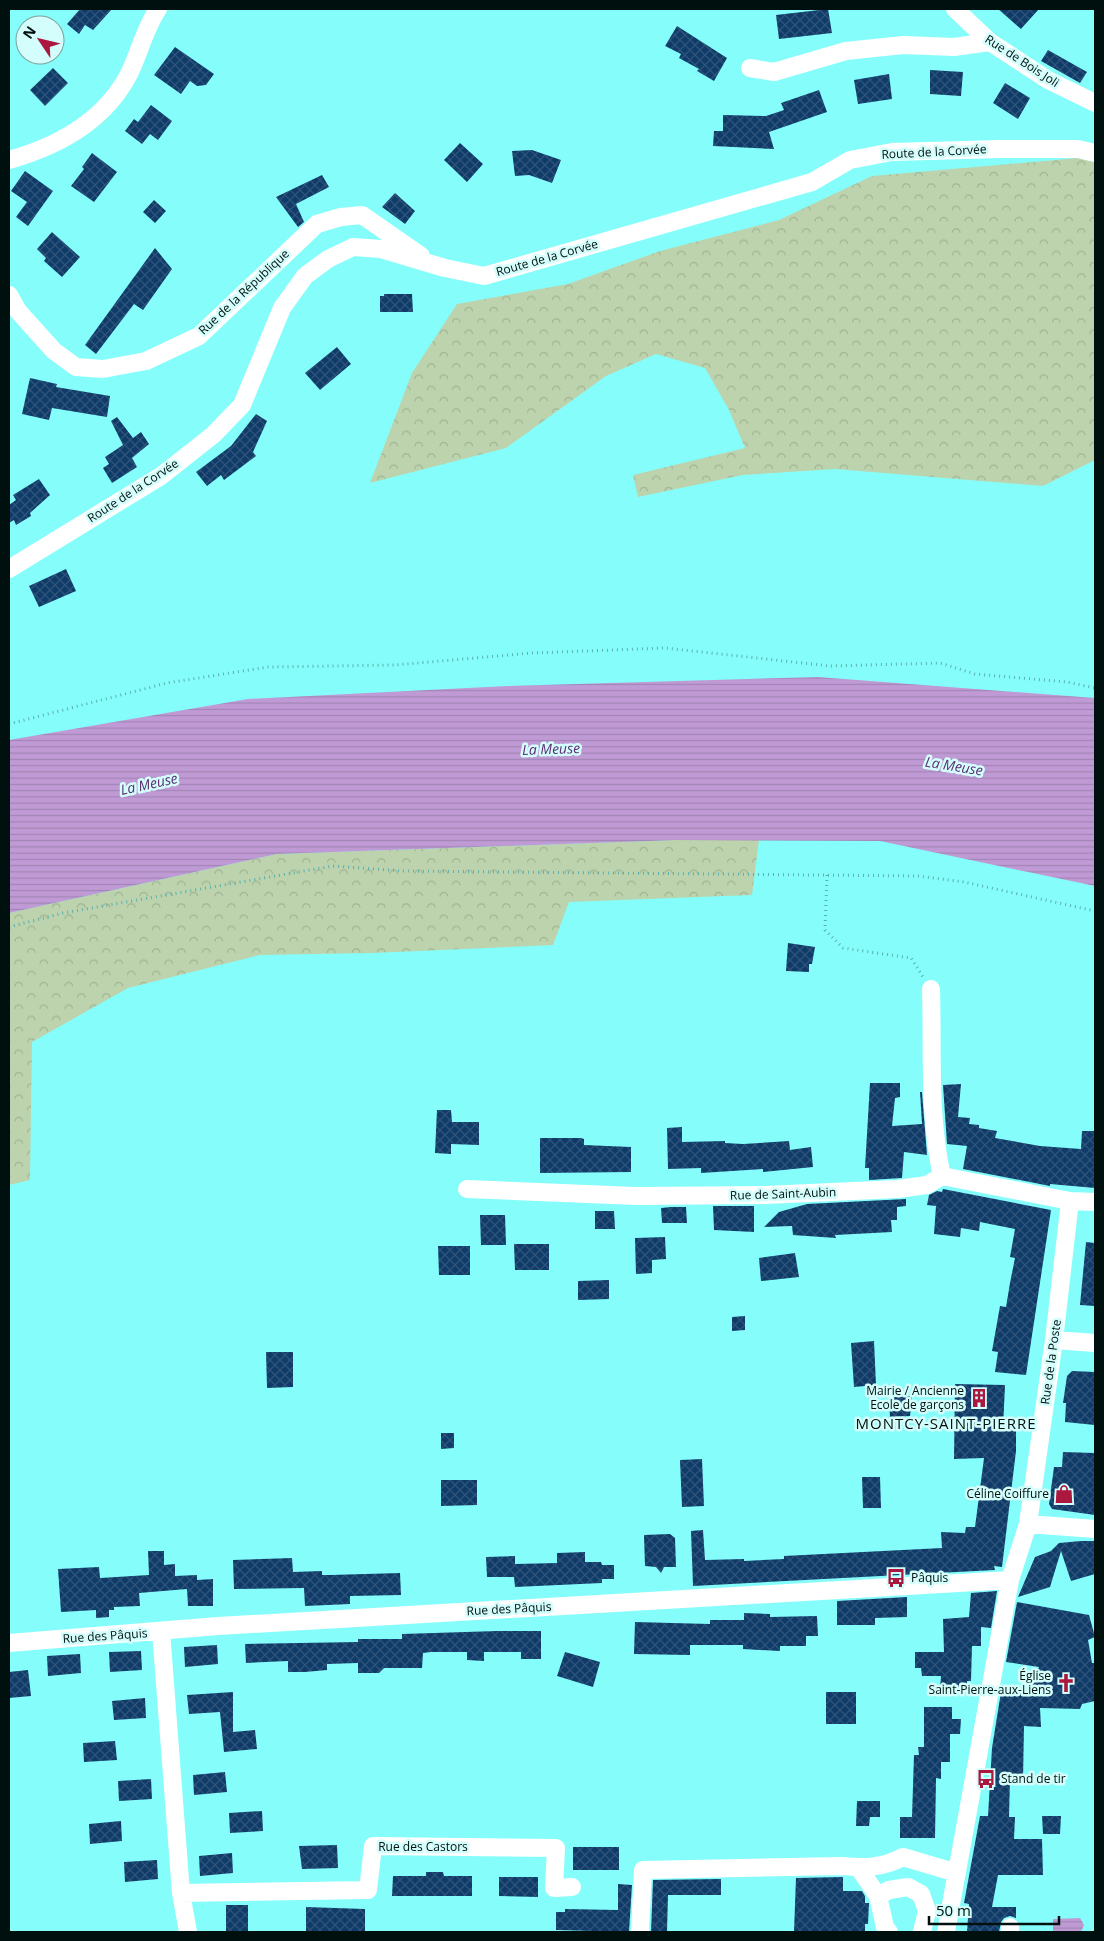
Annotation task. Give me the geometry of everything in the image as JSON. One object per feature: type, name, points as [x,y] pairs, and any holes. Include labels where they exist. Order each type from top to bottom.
[{"type":"street","points":[[9,160],[68,138],[105,109],[129,73],[151,19],[158,9]]},
{"type":"street","name":"Rue de Bois Joli","points":[[955,9],[990,42],[1048,80],[1095,103]]},
{"type":"street","points":[[750,68],[774,72],[846,50],[903,44],[954,48],[990,42]]},
{"type":"street","name":"Route de la Corvée","points":[[9,569],[160,476],[213,435],[242,405],[282,308],[305,276],[328,259],[353,246],[382,249],[433,265],[484,276],[812,182],[850,160],[892,152],[1000,148],[1078,150],[1095,153]]},
{"type":"street","name":"Rue de la République","points":[[9,294],[18,311],[54,351],[76,367],[104,369],[146,361],[198,336],[317,224],[341,217],[362,216],[433,265]]},
{"type":"street","points":[[930,989],[933,1066],[931,1102],[942,1176],[1070,1201],[1095,1202]]},
{"type":"street","name":"Rue de Saint-Aubin","points":[[466,1188],[635,1196],[766,1195],[898,1189],[927,1185],[942,1176]]},
{"type":"street","name":"Rue de la Poste","points":[[946,1932],[1010,1580],[1028,1524],[1054,1340],[1070,1201]]},
{"type":"street","points":[[1054,1340],[1095,1343]]},
{"type":"street","points":[[1028,1524],[1095,1529]]},
{"type":"street","name":"Rue des Pâquis","points":[[9,1643],[218,1626],[1010,1580]]},
{"type":"street","points":[[161,1632],[181,1893],[188,1932]]},
{"type":"street","name":"Rue des Castors","points":[[181,1893],[368,1890],[373,1846],[556,1848],[554,1888],[572,1887]]},
{"type":"street","points":[[640,1932],[643,1870],[885,1866],[903,1857],[957,1873]]},
{"type":"street","points":[[858,1867],[878,1896],[885,1927],[889,1932]]},
{"type":"street","points":[[878,1896],[889,1890],[908,1887],[920,1894],[927,1911],[922,1932]]},
{"type":"path","points":[[9,724],[167,683],[268,667],[395,665],[532,653],[665,648],[830,666],[940,663],[975,674],[1067,682],[1095,688]]},
{"type":"path","points":[[9,926],[63,913],[333,866],[403,871],[918,876],[964,882],[1095,911]]},
{"type":"path","points":[[827,875],[825,930],[843,948],[911,958],[930,989]]},
{"type":"green space","points":[[1078,158],[1095,162],[1095,460],[1043,486],[835,469],[743,475],[638,497],[633,475],[745,448],[729,410],[705,368],[656,354],[606,376],[506,448],[370,483],[412,373],[457,304],[568,284],[660,251],[779,220],[872,176]]},
{"type":"green space","points":[[676,840],[759,840],[752,895],[569,902],[553,945],[372,953],[260,955],[128,988],[32,1042],[30,1180],[9,1185],[9,913],[277,854]]},
{"type":"water","name":"La Meuse","points":[[818,677],[1095,698],[1095,886],[880,841],[676,840],[277,854],[9,913],[9,740],[248,699],[507,686]]},
{"type":"water","points":[[1080,1918],[1084,1925],[1081,1932],[1053,1932],[1053,1919]]},
{"type":"building","points":[[80,9],[112,9],[93,30],[85,25],[79,34],[67,24]]},
{"type":"building","points":[[828,9],[832,33],[779,39],[776,15]]},
{"type":"building","points":[[998,9],[1039,9],[1021,29]]},
{"type":"building","points":[[677,26],[727,58],[714,81],[697,71],[699,69],[679,58],[681,54],[665,46]]},
{"type":"building","points":[[175,47],[214,74],[206,85],[197,86],[190,81],[181,94],[154,75]]},
{"type":"building","points":[[1048,50],[1087,72],[1080,83],[1041,61]]},
{"type":"building","points":[[53,68],[68,83],[45,106],[30,90]]},
{"type":"building","points":[[930,70],[963,72],[961,96],[930,94]]},
{"type":"building","points":[[889,74],[892,99],[858,104],[854,80]]},
{"type":"building","points":[[1005,83],[1030,98],[1018,119],[993,103]]},
{"type":"building","points":[[819,90],[827,112],[769,132],[774,149],[713,146],[714,131],[723,131],[723,115],[766,116],[784,110],[781,103]]},
{"type":"building","points":[[151,105],[172,121],[158,140],[150,134],[142,144],[125,131],[134,119],[138,122]]},
{"type":"building","points":[[460,143],[483,164],[467,182],[444,160]]},
{"type":"building","points":[[532,150],[561,160],[552,183],[529,175],[515,176],[512,151]]},
{"type":"building","points":[[92,153],[117,172],[94,202],[71,186],[84,169],[82,167]]},
{"type":"building","points":[[25,171],[53,191],[28,226],[16,217],[27,202],[11,191]]},
{"type":"building","points":[[322,175],[329,187],[296,204],[304,222],[298,227],[276,197]]},
{"type":"building","points":[[395,193],[415,211],[405,224],[382,207]]},
{"type":"building","points":[[154,200],[166,211],[155,223],[143,212]]},
{"type":"building","points":[[52,232],[80,257],[62,277],[44,261],[46,258],[37,249]]},
{"type":"building","points":[[155,248],[172,269],[143,310],[134,304],[96,354],[85,345]]},
{"type":"building","points":[[384,294],[412,294],[413,312],[380,312],[380,296],[384,296]]},
{"type":"building","points":[[337,347],[351,364],[320,390],[305,373]]},
{"type":"building","points":[[30,378],[57,384],[56,387],[110,396],[107,417],[52,408],[49,420],[22,414]]},
{"type":"building","points":[[256,414],[267,421],[253,452],[256,456],[224,480],[221,475],[207,486],[196,472],[231,446]]},
{"type":"building","points":[[117,417],[133,438],[141,432],[149,444],[132,458],[137,467],[112,483],[103,468],[109,464],[105,457],[123,445],[111,421]]},
{"type":"building","points":[[39,479],[50,495],[30,513],[31,516],[16,525],[14,520],[9,523],[9,505],[16,500],[13,495]]},
{"type":"building","points":[[66,569],[76,591],[39,607],[29,586]]},
{"type":"building","points":[[788,943],[815,947],[812,964],[809,964],[809,972],[786,971]]},
{"type":"building","points":[[870,1083],[900,1083],[900,1097],[895,1098],[892,1126],[922,1124],[920,1092],[922,1092],[927,1155],[904,1152],[902,1178],[869,1180],[869,1168],[865,1168]]},
{"type":"building","points":[[961,1084],[958,1117],[970,1118],[969,1124],[979,1125],[979,1128],[997,1131],[995,1138],[1040,1146],[1081,1149],[1082,1131],[1095,1131],[1095,1188],[1050,1184],[1050,1186],[963,1169],[967,1146],[947,1144],[943,1085]]},
{"type":"building","points":[[437,1110],[451,1110],[452,1122],[479,1122],[479,1145],[451,1144],[451,1154],[435,1153]]},
{"type":"building","points":[[682,1127],[682,1142],[725,1141],[725,1143],[743,1144],[789,1141],[790,1150],[811,1147],[813,1167],[763,1172],[763,1169],[701,1173],[701,1168],[668,1169],[667,1128]]},
{"type":"building","points":[[540,1138],[581,1138],[584,1139],[584,1145],[631,1147],[631,1172],[540,1173]]},
{"type":"building","points":[[943,1189],[1051,1210],[1026,1375],[995,1372],[998,1352],[992,1351],[1000,1306],[1006,1307],[1015,1258],[1010,1257],[1015,1229],[980,1222],[979,1231],[961,1228],[960,1237],[934,1234],[936,1206],[927,1205],[929,1195],[937,1191],[942,1192]]},
{"type":"building","points":[[906,1199],[906,1206],[897,1207],[897,1220],[891,1220],[892,1232],[835,1235],[836,1238],[793,1235],[792,1226],[764,1227],[779,1212],[807,1204]]},
{"type":"building","points":[[713,1206],[754,1206],[754,1232],[714,1230]]},
{"type":"building","points":[[686,1207],[687,1223],[662,1223],[661,1208]]},
{"type":"building","points":[[595,1211],[614,1211],[615,1229],[595,1229]]},
{"type":"building","points":[[480,1215],[505,1215],[506,1245],[481,1245]]},
{"type":"building","points":[[665,1237],[666,1259],[652,1260],[652,1273],[636,1274],[635,1238]]},
{"type":"building","points":[[1086,1242],[1095,1243],[1095,1306],[1080,1305]]},
{"type":"building","points":[[514,1244],[549,1244],[549,1270],[515,1270]]},
{"type":"building","points":[[438,1246],[470,1246],[470,1275],[439,1275]]},
{"type":"building","points":[[795,1253],[799,1277],[761,1281],[759,1258]]},
{"type":"building","points":[[609,1280],[609,1299],[578,1300],[578,1281]]},
{"type":"building","points":[[745,1316],[745,1330],[732,1331],[732,1317]]},
{"type":"building","points":[[874,1341],[876,1385],[854,1387],[851,1343]]},
{"type":"building","points":[[266,1352],[293,1352],[293,1387],[267,1388]]},
{"type":"building","points":[[1072,1371],[1095,1372],[1095,1425],[1065,1422],[1066,1403],[1063,1403],[1067,1376]]},
{"type":"building","points":[[955,1384],[1005,1385],[1003,1429],[1016,1429],[1016,1451],[1002,1567],[994,1566],[995,1570],[693,1586],[691,1531],[703,1530],[705,1560],[744,1559],[744,1561],[784,1559],[784,1556],[942,1548],[941,1532],[965,1533],[966,1527],[975,1527],[984,1458],[954,1459]]},
{"type":"building","points":[[912,1396],[910,1416],[890,1417],[889,1397]]},
{"type":"building","points":[[441,1433],[454,1433],[454,1448],[441,1449]]},
{"type":"building","points":[[1063,1452],[1095,1453],[1095,1515],[1052,1509],[1049,1504],[1054,1467],[1062,1467]]},
{"type":"building","points":[[702,1459],[704,1506],[682,1507],[680,1460]]},
{"type":"building","points":[[862,1477],[880,1477],[881,1508],[863,1508]]},
{"type":"building","points":[[441,1480],[477,1480],[477,1505],[441,1506]]},
{"type":"building","points":[[670,1534],[675,1538],[676,1567],[664,1567],[661,1573],[656,1567],[645,1566],[644,1535]]},
{"type":"building","points":[[1095,1541],[1095,1574],[1071,1581],[1061,1551],[1050,1587],[1018,1597],[1035,1557],[1051,1551],[1059,1543]]},
{"type":"building","points":[[148,1551],[164,1551],[164,1565],[175,1564],[175,1576],[197,1575],[197,1580],[213,1579],[213,1606],[188,1606],[187,1589],[139,1593],[140,1606],[114,1607],[114,1610],[109,1610],[109,1617],[96,1618],[96,1610],[61,1612],[58,1569],[99,1567],[100,1578],[149,1575]]},
{"type":"building","points":[[585,1552],[585,1562],[601,1562],[602,1565],[614,1565],[614,1579],[602,1579],[602,1583],[515,1587],[514,1577],[487,1577],[486,1557],[515,1556],[515,1564],[557,1563],[557,1553]]},
{"type":"building","points":[[292,1558],[293,1572],[322,1571],[322,1575],[400,1573],[401,1595],[350,1596],[350,1604],[305,1606],[304,1588],[234,1589],[233,1560]]},
{"type":"building","points":[[997,1591],[991,1628],[981,1627],[981,1646],[972,1646],[971,1681],[967,1681],[967,1689],[940,1689],[941,1676],[922,1676],[921,1668],[915,1668],[915,1652],[944,1652],[943,1619],[969,1617],[971,1593]]},
{"type":"building","points":[[907,1597],[907,1617],[875,1618],[875,1625],[837,1625],[837,1601]]},
{"type":"building","points":[[1017,1602],[1089,1615],[1095,1637],[1088,1640],[1092,1663],[1095,1663],[1095,1701],[1082,1704],[1080,1709],[1040,1708],[1041,1727],[1024,1726],[1023,1780],[1010,1779],[1009,1817],[1015,1817],[1014,1839],[1042,1839],[1043,1875],[998,1875],[992,1907],[1016,1907],[1016,1918],[1010,1916],[1004,1918],[999,1932],[967,1932],[969,1904],[964,1903],[980,1816],[988,1816],[992,1748],[1001,1692],[1019,1694],[1029,1689],[1039,1667],[1006,1662]]},
{"type":"building","points":[[744,1613],[770,1614],[770,1617],[817,1616],[818,1636],[806,1636],[806,1646],[780,1646],[780,1651],[743,1649],[743,1645],[690,1645],[690,1655],[634,1654],[635,1622],[710,1624],[710,1620],[744,1620]]},
{"type":"building","points":[[541,1631],[541,1659],[521,1659],[521,1652],[484,1652],[484,1661],[467,1660],[467,1652],[431,1652],[423,1653],[422,1668],[384,1668],[379,1673],[358,1673],[358,1663],[327,1664],[327,1670],[288,1672],[288,1661],[246,1663],[245,1644],[358,1642],[358,1639],[402,1639],[402,1634]]},
{"type":"building","points":[[217,1645],[218,1664],[185,1667],[184,1647]]},
{"type":"building","points":[[141,1651],[142,1670],[110,1672],[109,1652]]},
{"type":"building","points":[[565,1652],[600,1662],[593,1687],[557,1676]]},
{"type":"building","points":[[80,1654],[81,1673],[48,1676],[47,1656]]},
{"type":"building","points":[[28,1670],[31,1696],[9,1698],[9,1672]]},
{"type":"building","points":[[233,1692],[233,1732],[255,1730],[257,1749],[224,1752],[220,1712],[189,1714],[187,1695]]},
{"type":"building","points":[[826,1692],[856,1692],[856,1724],[826,1724]]},
{"type":"building","points":[[145,1698],[146,1718],[114,1720],[112,1701]]},
{"type":"building","points":[[924,1707],[952,1707],[952,1719],[961,1719],[960,1734],[950,1734],[950,1762],[941,1762],[941,1779],[936,1778],[935,1838],[900,1838],[900,1817],[912,1817],[914,1755],[919,1755],[918,1747],[924,1747]]},
{"type":"building","points":[[115,1741],[117,1760],[84,1762],[83,1743]]},
{"type":"building","points":[[225,1772],[227,1792],[194,1795],[193,1775]]},
{"type":"building","points":[[151,1779],[152,1799],[119,1801],[118,1781]]},
{"type":"building","points":[[857,1801],[880,1801],[880,1817],[870,1817],[869,1826],[856,1826]]},
{"type":"building","points":[[262,1811],[263,1831],[230,1833],[229,1813]]},
{"type":"building","points":[[1042,1816],[1061,1816],[1060,1834],[1043,1834]]},
{"type":"building","points":[[121,1821],[122,1841],[90,1844],[89,1824]]},
{"type":"building","points":[[337,1845],[338,1868],[302,1869],[299,1846]]},
{"type":"building","points":[[573,1847],[619,1847],[619,1870],[573,1870]]},
{"type":"building","points":[[232,1853],[233,1873],[200,1876],[199,1856]]},
{"type":"building","points":[[157,1860],[158,1879],[125,1882],[124,1862]]},
{"type":"building","points":[[426,1872],[443,1872],[444,1876],[472,1876],[472,1896],[392,1896],[393,1876],[426,1876]]},
{"type":"building","points":[[499,1877],[538,1877],[538,1897],[499,1896]]},
{"type":"building","points":[[843,1877],[843,1891],[862,1891],[865,1896],[865,1903],[869,1903],[868,1924],[865,1924],[865,1932],[794,1932],[796,1878]]},
{"type":"building","points":[[721,1879],[721,1895],[668,1895],[667,1932],[651,1932],[653,1880]]},
{"type":"building","points":[[618,1884],[632,1885],[629,1932],[556,1930],[556,1912],[565,1912],[565,1909],[618,1910]]},
{"type":"building","points":[[226,1905],[248,1905],[248,1932],[226,1932]]},
{"type":"building","points":[[306,1907],[365,1909],[365,1932],[306,1932]]},
{"type":"place","name":"Mairie / Ancienne Ecole de garçons","points":[[979,1398]]},
{"type":"place","name":"Céline Coiffure","points":[[1064,1494]]},
{"type":"place","name":"Pâquis","points":[[896,1578]]},
{"type":"place","name":"Église Saint-Pierre-aux-Liens","points":[[1066,1683]]},
{"type":"place","name":"Stand de tir","points":[[986,1779]]},
{"type":"district","name":"MONTCY-SAINT-PIERRE","points":[[946,1424]]}]
